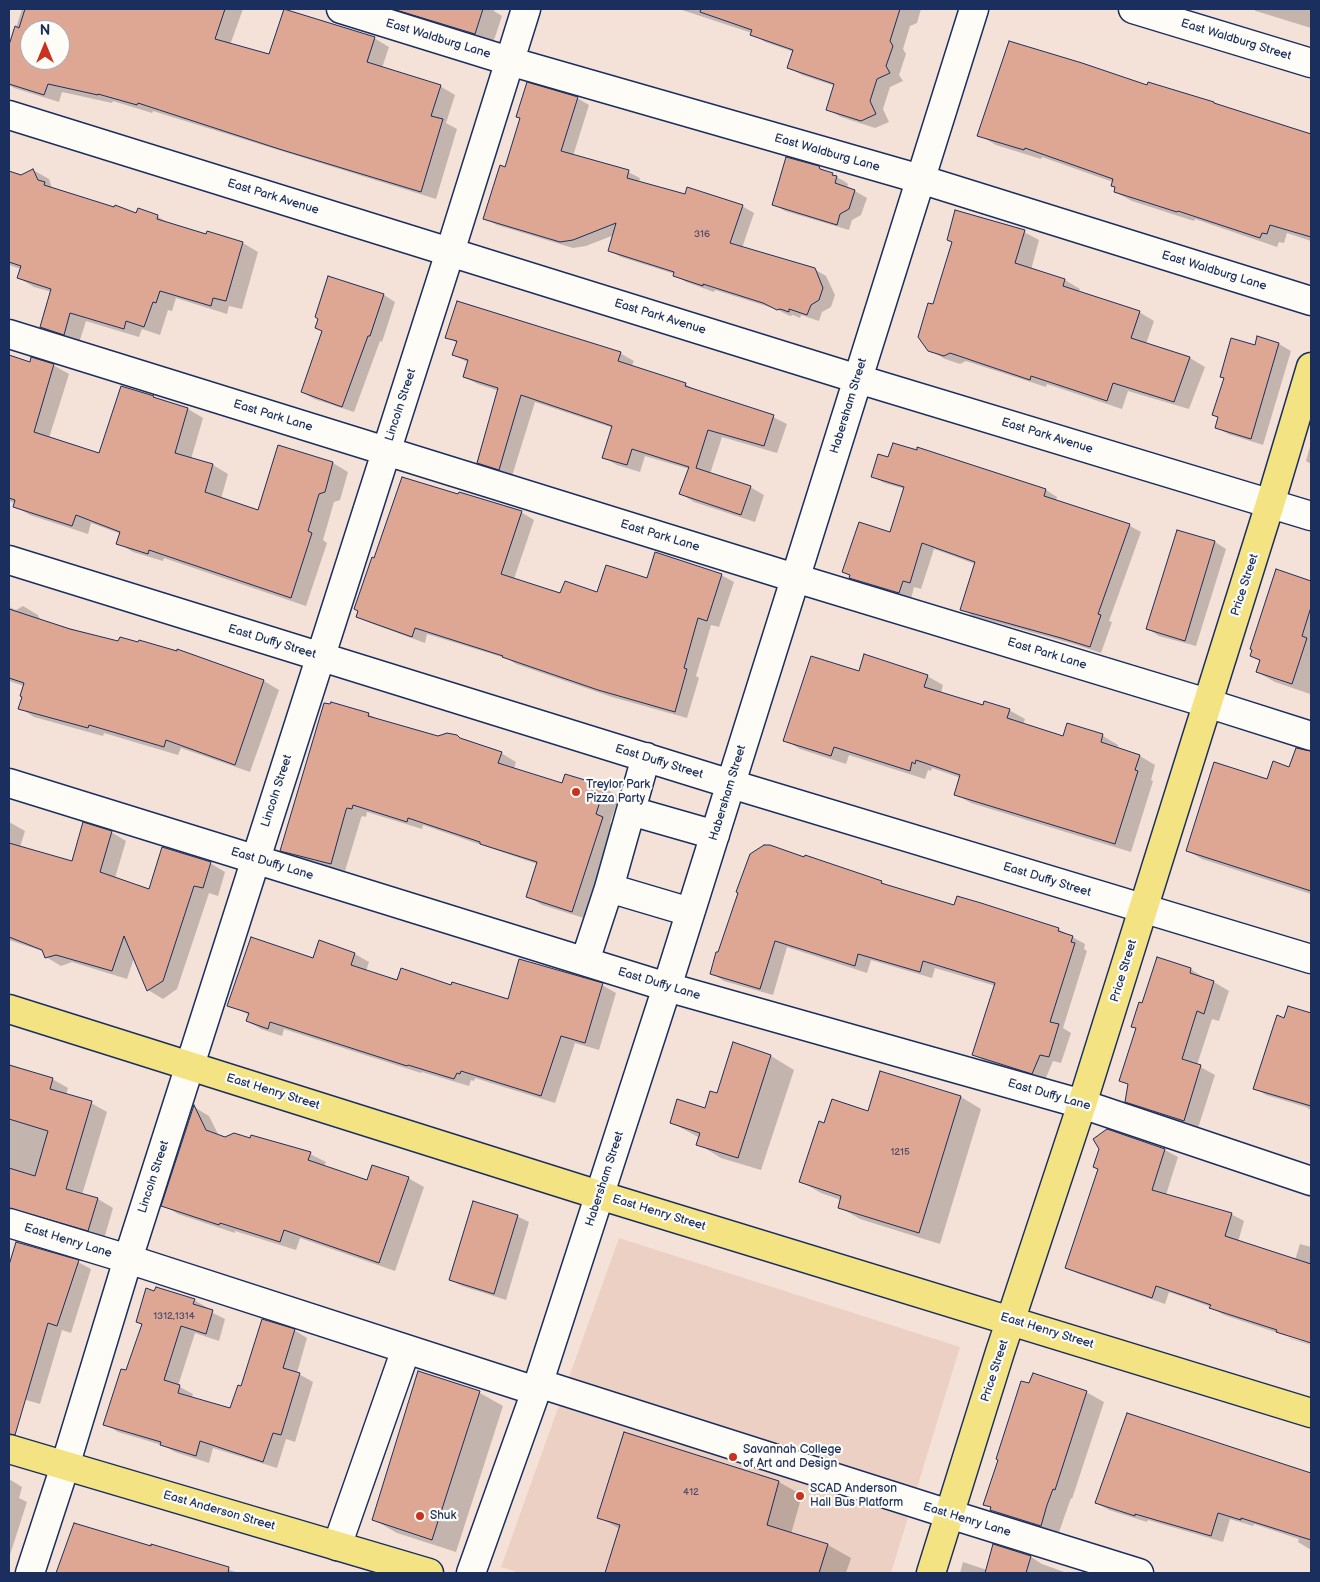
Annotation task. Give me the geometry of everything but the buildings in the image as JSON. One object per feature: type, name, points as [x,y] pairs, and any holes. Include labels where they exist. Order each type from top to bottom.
[{"type":"main road","name":"Price Street","points":[[931,1573],[1082,1104],[1311,367]]},
{"type":"main road","name":"East Henry Street","points":[[9,1009],[599,1195],[1311,1413]]},
{"type":"main road","name":"East Anderson Street","points":[[9,1449],[429,1573]]},
{"type":"street","name":"East Waldburg Lane","points":[[341,9],[509,61],[920,179],[1311,301]]},
{"type":"street","name":"Lincoln Street","points":[[30,1573],[66,1466],[128,1260],[526,9]]},
{"type":"street","name":"Habersham Street","points":[[471,1573],[537,1387],[667,987],[974,9]]},
{"type":"street","name":"East Waldburg Street","points":[[1133,9],[1311,63]]},
{"type":"street","name":"East Park Avenue","points":[[9,115],[858,379],[1311,516]]},
{"type":"street","name":"East Park Lane","points":[[9,334],[1311,736]]},
{"type":"street","name":"East Duffy Street","points":[[9,560],[731,784],[1311,959]]},
{"type":"street","points":[[586,961],[646,757]]},
{"type":"street","name":"East Duffy Lane","points":[[9,783],[667,987],[1082,1104],[1311,1181]]},
{"type":"street","points":[[631,811],[715,835]]},
{"type":"street","points":[[609,888],[690,912]]},
{"type":"street","name":"East Henry Lane","points":[[9,1223],[406,1349],[537,1387],[1139,1573]]},
{"type":"street","points":[[337,1546],[406,1349]]},
{"type":"shaded area","name":"Savannah College of Art and Design","points":[[619,1238],[960,1347],[891,1573],[520,1573],[501,1567]]},
{"type":"place","name":"Treylor Park Pizza Party","points":[[576,792]]},
{"type":"place","name":"Savannah College of Art and Design","points":[[733,1457]]},
{"type":"place","name":"SCAD Anderson Hall Bus Platform","points":[[800,1496]]},
{"type":"place","name":"Shuk","points":[[420,1516]]}]
